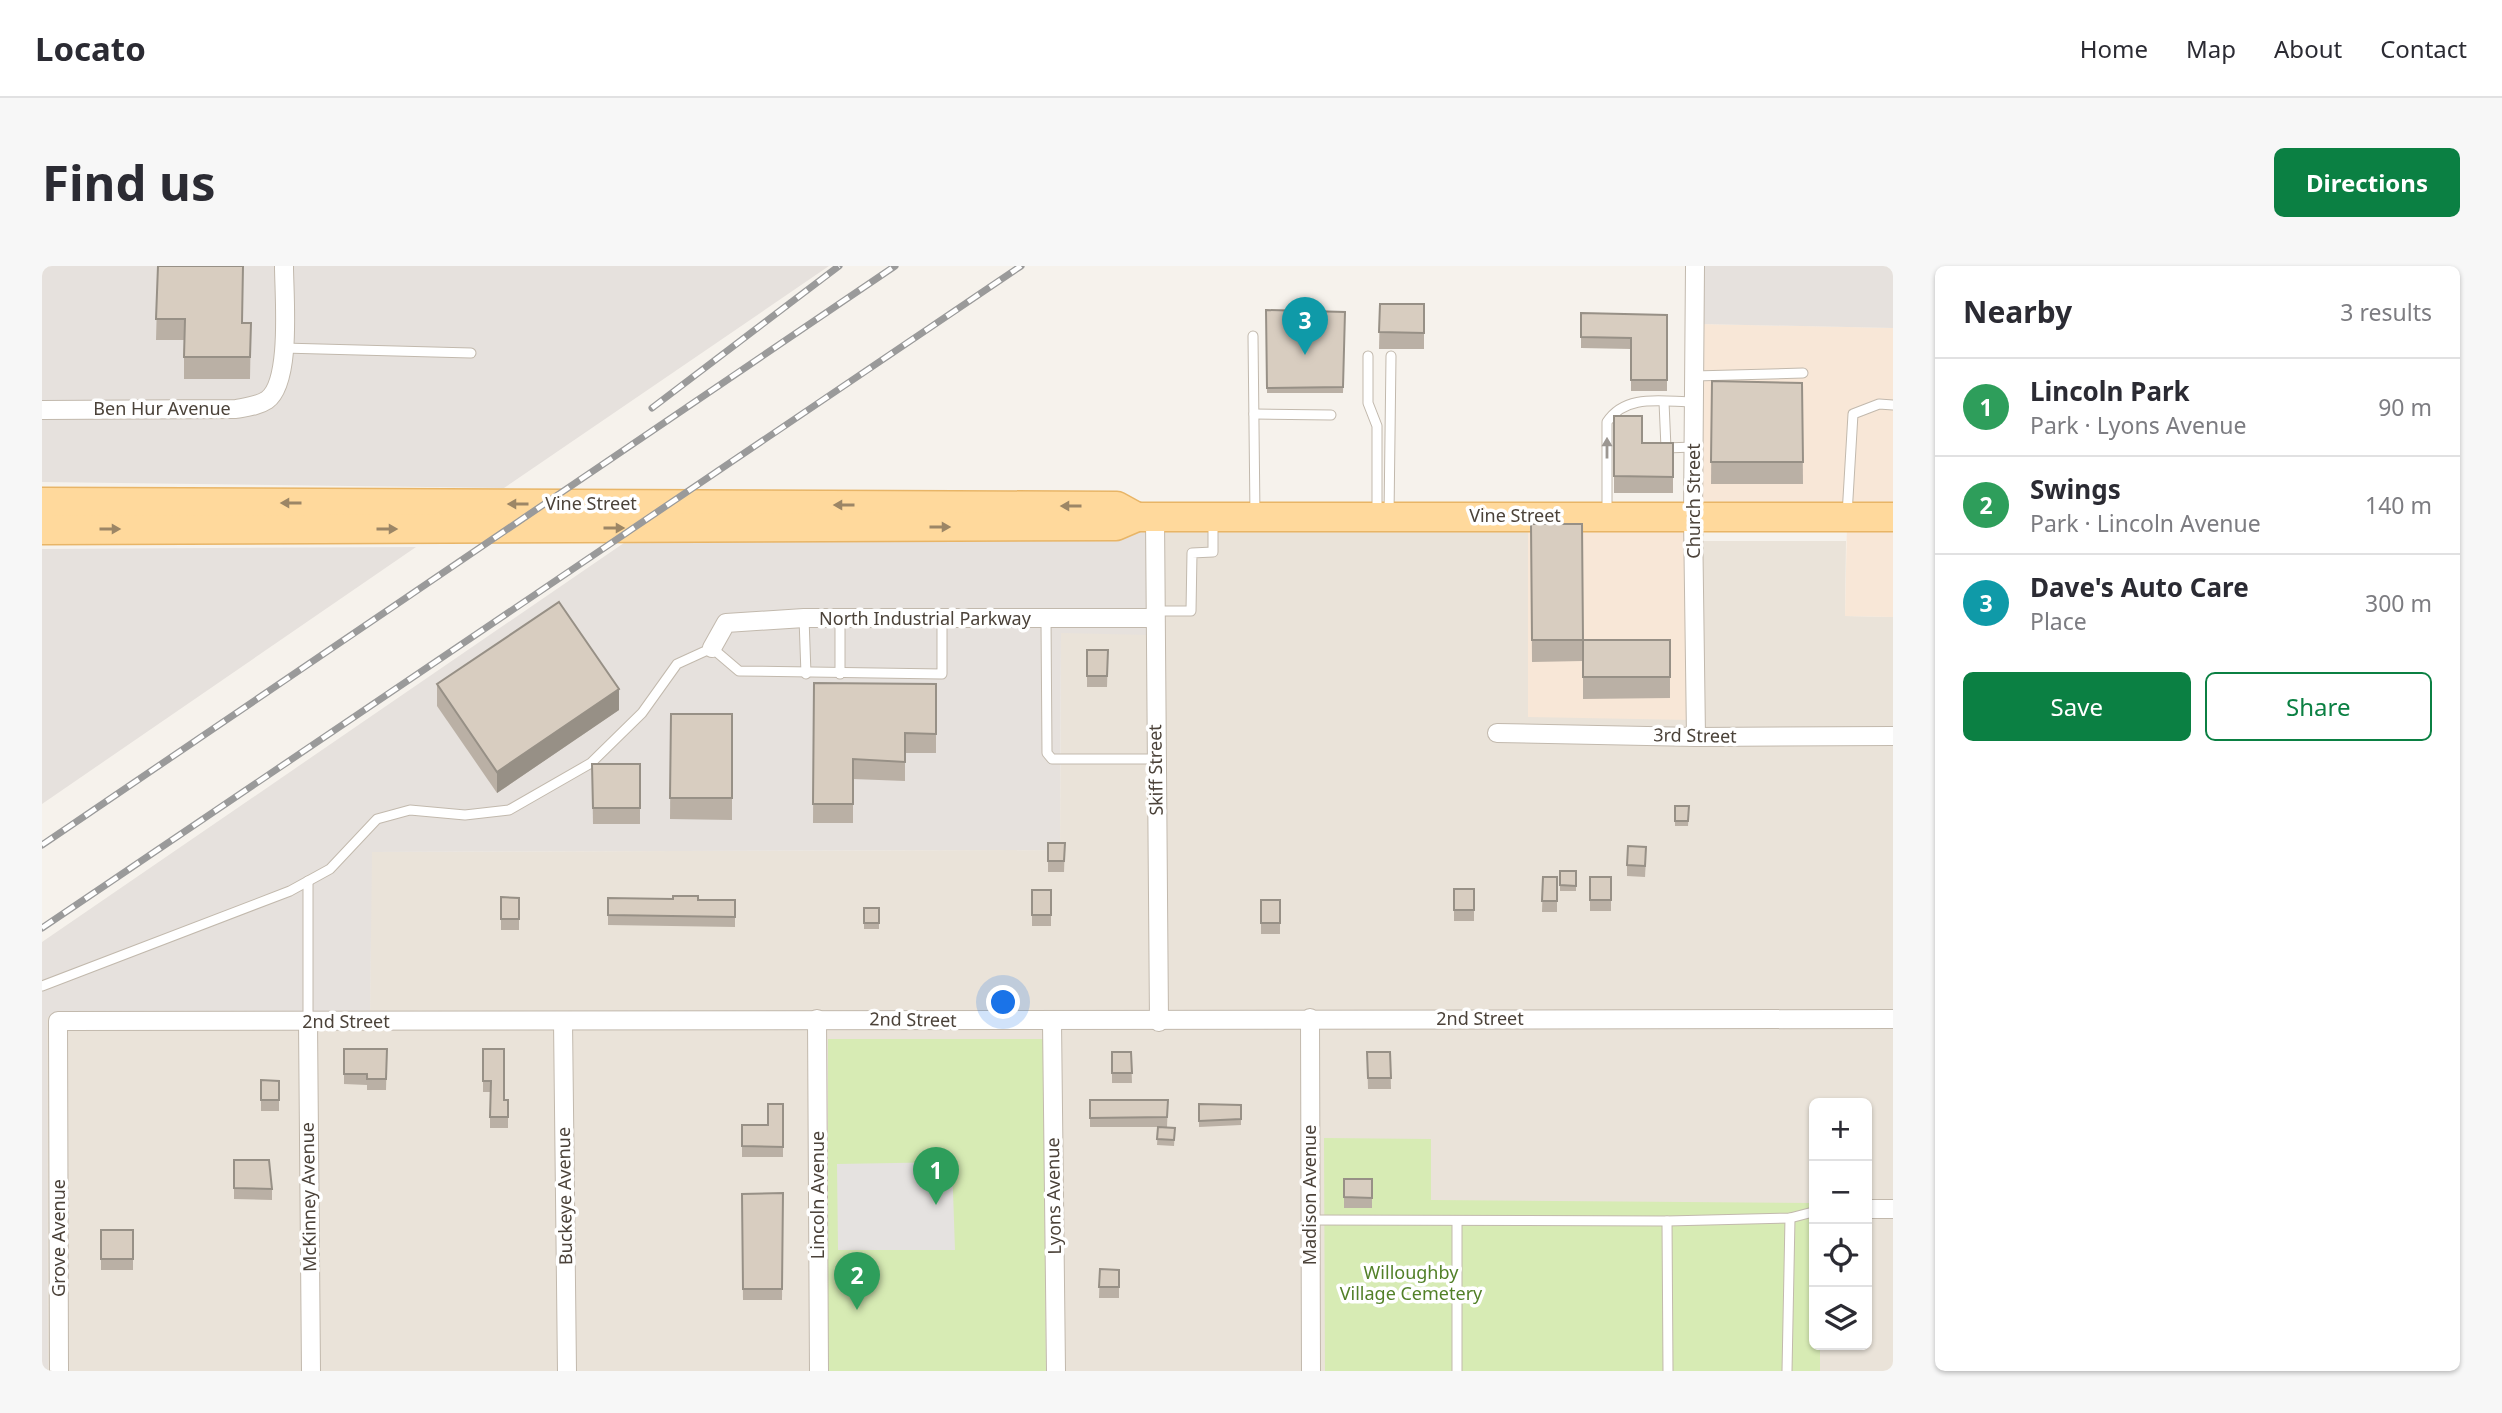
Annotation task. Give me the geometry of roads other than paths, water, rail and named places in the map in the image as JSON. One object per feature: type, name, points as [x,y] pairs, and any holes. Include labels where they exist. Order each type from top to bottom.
[{"type":"main road","name":"Vine Street","points":[[42,502],[1118,506],[1146,517]]},
{"type":"main road","name":"Vine Street","points":[[42,530],[1115,526],[1146,517],[1255,516],[1893,517]]},
{"type":"street","name":"Ben Hur Avenue","points":[[42,410],[236,409],[254,406],[269,399],[283,372],[284,266]]},
{"type":"street","name":"Church Street","points":[[1695,266],[1693,517],[1696,737]]},
{"type":"street","name":"Skiff Street","points":[[1146,517],[1154,615],[1159,1023]]},
{"type":"street","name":"North Industrial Parkway","points":[[712,648],[726,623],[804,618],[1046,620],[1154,615]]},
{"type":"street","name":"3rd Street","points":[[1497,733],[1696,737],[1893,736]]},
{"type":"street","name":"2nd Street","points":[[58,1021],[817,1019],[1159,1023],[1310,1018],[1893,1019]]},
{"type":"street","name":"Madison Avenue","points":[[1310,1018],[1311,1371]]},
{"type":"street","name":"Lincoln Avenue","points":[[817,1019],[819,1371]]},
{"type":"street","name":"Grove Avenue","points":[[58,1021],[59,1371]]},
{"type":"street","name":"Buckeye Avenue","points":[[563,1021],[567,1371]]},
{"type":"street","name":"McKinney Avenue","points":[[307,1022],[311,1371]]},
{"type":"street","name":"Lyons Avenue","points":[[1052,1022],[1056,1371]]},
{"type":"street","points":[[1872,1209],[1893,1209]]},
{"type":"lane","points":[[1253,336],[1255,516]]},
{"type":"lane","points":[[283,348],[471,353]]},
{"type":"lane","points":[[1368,356],[1368,403],[1377,426],[1383,516]]},
{"type":"lane","points":[[1383,516],[1391,356]]},
{"type":"lane","points":[[1694,376],[1803,373]]},
{"type":"lane","points":[[1664,402],[1666,448],[1693,447]]},
{"type":"lane","points":[[1607,516],[1607,422],[1615,410],[1628,403],[1694,402]]},
{"type":"lane","points":[[1847,517],[1853,414],[1879,404],[1893,405]]},
{"type":"lane","points":[[1254,414],[1331,415]]},
{"type":"lane","points":[[1154,615],[1191,611],[1192,553],[1213,552],[1213,517]]},
{"type":"lane","points":[[804,618],[806,674]]},
{"type":"lane","points":[[840,620],[840,674]]},
{"type":"lane","points":[[42,986],[290,891],[330,869],[377,819],[410,810],[465,815],[509,810],[591,763],[642,713],[677,664],[712,648],[739,671],[942,674],[942,620]]},
{"type":"lane","points":[[1046,620],[1047,753],[1052,759],[1156,759]]},
{"type":"lane","points":[[307,1022],[308,881]]},
{"type":"lane","points":[[1310,1220],[1667,1221],[1790,1218],[1809,1213]]},
{"type":"lane","points":[[1787,1371],[1790,1218]]},
{"type":"lane","points":[[1457,1221],[1457,1371]]},
{"type":"lane","points":[[1667,1221],[1668,1371]]},
{"type":"railway","points":[[652,408],[839,266]]},
{"type":"railway","points":[[42,845],[895,266]]},
{"type":"railway","points":[[42,928],[1021,266]]},
{"type":"place","name":"Dave's Auto Care","points":[[1305,355]]},
{"type":"place","name":"Lincoln Park","points":[[936,1205]]},
{"type":"place","name":"Swings","points":[[857,1310]]},
{"type":"park label","name":"Willoughby Village Cemetery","points":[[1411,1283]]}]
